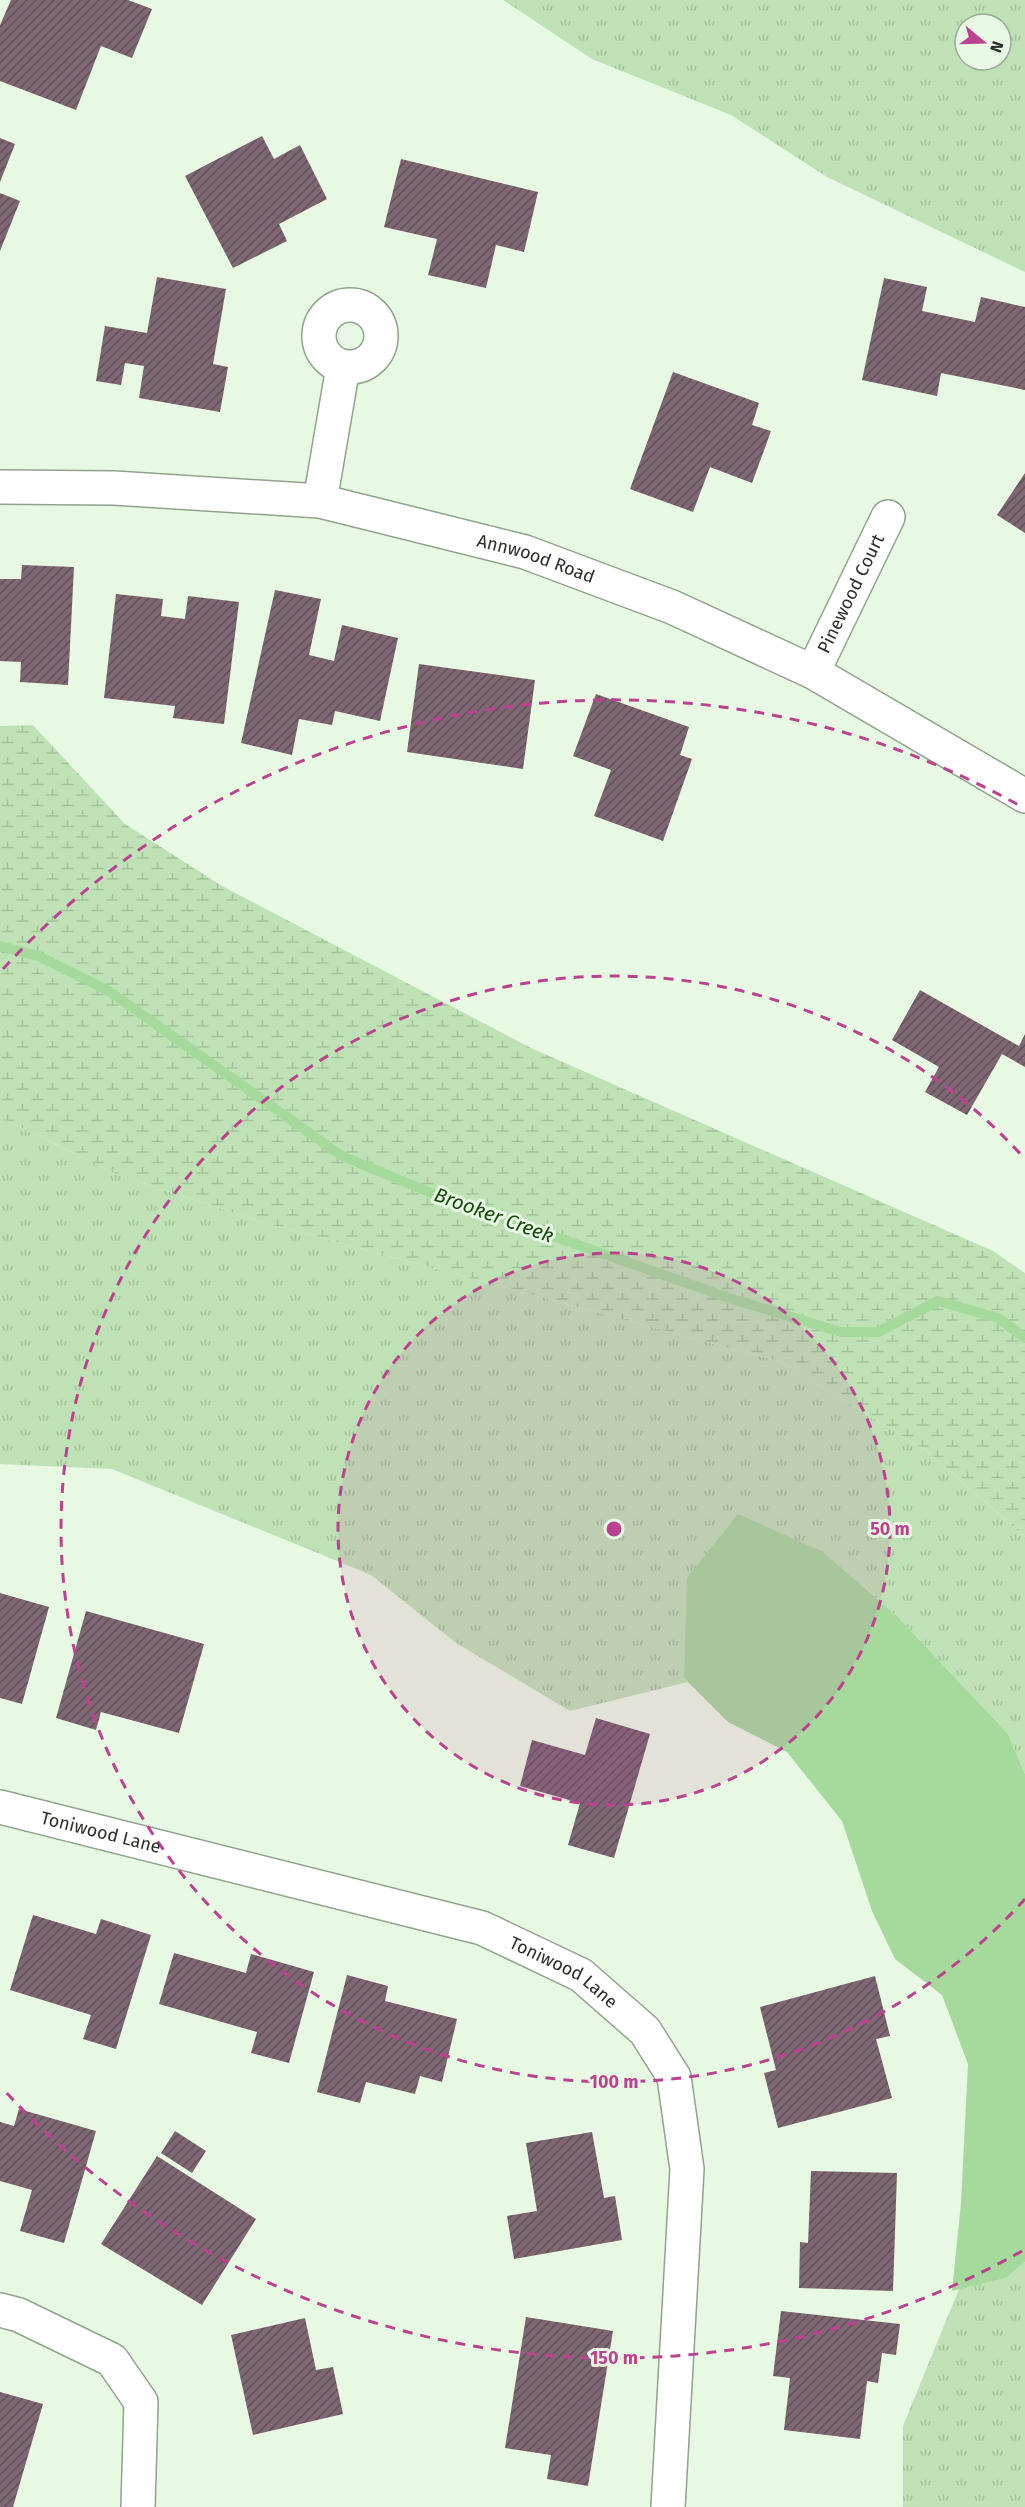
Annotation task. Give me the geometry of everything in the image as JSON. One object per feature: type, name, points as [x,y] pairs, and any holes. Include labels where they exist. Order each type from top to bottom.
[{"type":"street","points":[[320,501],[344,367]]},
{"type":"street","name":"Annwood Road","points":[[0,487],[114,488],[320,501],[525,552],[672,608],[813,672],[1025,796]]},
{"type":"street","name":"Pinewood Court","points":[[813,672],[888,517]]},
{"type":"street","name":"Toniwood Lane","points":[[0,1807],[482,1928],[581,1975],[645,2031],[674,2077],[687,2169],[668,2507]]},
{"type":"street","points":[[0,2310],[19,2315],[112,2360],[118,2368],[141,2402],[138,2507]]},
{"type":"green space","points":[[503,0],[1025,0],[1025,272],[827,177],[731,115],[592,59]]},
{"type":"green space","points":[[33,725],[125,824],[222,886],[531,1048],[993,1251],[1025,1273],[1025,1537],[927,1451],[781,1362],[259,1221],[118,1175],[0,1117],[0,726]]},
{"type":"green space","points":[[0,1117],[118,1175],[259,1221],[781,1362],[927,1451],[1025,1537],[1025,1774],[1008,1734],[899,1618],[823,1552],[684,1678],[688,1682],[570,1711],[456,1643],[371,1575],[112,1469],[0,1464]]},
{"type":"green space","points":[[1025,2262],[1025,2507],[903,2507],[903,2426],[959,2289],[1006,2278]]},
{"type":"shaded area","points":[[738,1514],[823,1552],[899,1618],[1008,1734],[1025,1774],[1025,2262],[1006,2278],[952,2291],[961,2203],[968,2064],[942,1995],[895,1959],[872,1911],[842,1821],[787,1752],[728,1722],[684,1678],[687,1578]]},
{"type":"building","points":[[11,0],[128,0],[152,9],[132,58],[101,46],[76,110],[0,81],[0,25]]},
{"type":"building","points":[[262,136],[274,159],[300,145],[327,199],[279,224],[287,241],[233,268],[185,176]]},
{"type":"building","points":[[0,138],[15,144],[0,182]]},
{"type":"building","points":[[401,159],[538,192],[524,252],[496,245],[486,288],[428,275],[437,239],[384,227]]},
{"type":"building","points":[[0,193],[20,201],[0,251]]},
{"type":"building","points":[[157,277],[226,289],[213,364],[228,367],[220,412],[139,398],[144,366],[125,363],[121,385],[96,381],[105,326],[147,333]]},
{"type":"building","points":[[884,278],[927,287],[922,311],[975,322],[981,297],[1025,307],[1025,390],[941,373],[937,396],[862,380]]},
{"type":"building","points":[[673,372],[759,403],[752,425],[771,431],[752,483],[710,467],[693,512],[630,489]]},
{"type":"building","points":[[1025,473],[1025,533],[997,515]]},
{"type":"building","points":[[22,565],[74,567],[68,685],[20,682],[21,662],[0,661],[0,579],[21,579]]},
{"type":"building","points":[[275,590],[321,599],[309,655],[334,661],[342,625],[398,638],[380,721],[335,711],[332,725],[299,719],[292,755],[241,743]]},
{"type":"building","points":[[116,594],[163,599],[161,616],[185,619],[188,596],[239,602],[224,724],[173,718],[175,706],[104,698]]},
{"type":"building","points":[[419,664],[535,680],[523,769],[407,752]]},
{"type":"building","points":[[596,694],[689,727],[680,755],[692,759],[663,841],[594,816],[611,770],[573,756]]},
{"type":"building","points":[[920,990],[1019,1046],[1025,1034],[1025,1067],[1002,1054],[967,1115],[925,1092],[939,1067],[892,1040]]},
{"type":"building","points":[[0,1593],[49,1607],[22,1704],[0,1698]]},
{"type":"building","points":[[86,1611],[204,1644],[179,1733],[101,1712],[96,1730],[56,1718]]},
{"type":"building","points":[[596,1718],[650,1734],[614,1858],[568,1845],[580,1803],[520,1786],[532,1740],[585,1755]]},
{"type":"building","points":[[33,1915],[96,1934],[101,1919],[151,1935],[116,2049],[83,2039],[91,2015],[10,1990]]},
{"type":"building","points":[[174,1953],[246,1973],[251,1954],[314,1972],[289,2063],[251,2053],[257,2032],[159,2004]]},
{"type":"building","points":[[347,1975],[388,1986],[385,2001],[457,2019],[442,2082],[420,2076],[415,2094],[366,2082],[360,2103],[317,2092]]},
{"type":"building","points":[[875,1976],[890,2036],[876,2039],[892,2098],[778,2128],[764,2073],[776,2070],[760,2007]]},
{"type":"building","points":[[19,2109],[96,2131],[64,2243],[20,2231],[32,2190],[0,2181],[0,2122],[14,2126]]},
{"type":"building","points":[[175,2131],[206,2151],[192,2173],[161,2153]]},
{"type":"building","points":[[592,2132],[604,2198],[615,2196],[622,2240],[514,2259],[507,2216],[537,2211],[526,2143]]},
{"type":"building","points":[[157,2156],[256,2219],[202,2305],[101,2244]]},
{"type":"building","points":[[811,2171],[897,2173],[893,2291],[799,2288],[800,2242],[808,2243]]},
{"type":"building","points":[[781,2311],[900,2324],[896,2355],[882,2353],[878,2383],[867,2381],[860,2439],[784,2430],[790,2378],[773,2376]]},
{"type":"building","points":[[526,2317],[613,2331],[588,2486],[547,2479],[551,2455],[505,2448]]},
{"type":"building","points":[[305,2318],[316,2370],[333,2367],[343,2414],[253,2435],[231,2335]]},
{"type":"building","points":[[0,2392],[43,2404],[13,2507],[0,2507]]},
{"type":"waterway","name":"Brooker Creek","points":[[0,946],[38,956],[109,991],[342,1156],[436,1195],[735,1300],[841,1332],[878,1332],[938,1301],[998,1318],[1025,1338]]}]
